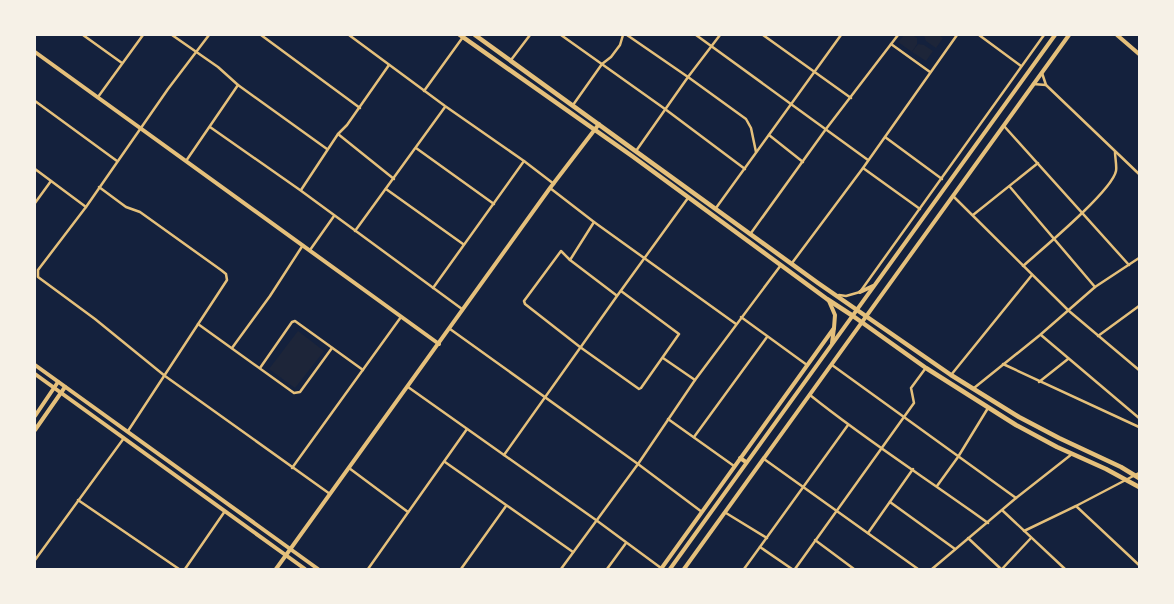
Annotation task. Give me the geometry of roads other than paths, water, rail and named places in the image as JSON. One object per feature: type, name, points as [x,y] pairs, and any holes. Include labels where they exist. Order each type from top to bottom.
[{"type":"main road","points":[[475,35],[836,295],[951,375],[1039,428],[1138,475]]},
{"type":"main road","points":[[670,569],[1055,35]]},
{"type":"main road","points":[[684,569],[1069,35]]},
{"type":"main road","points":[[1116,35],[1139,54]]},
{"type":"main road","points":[[462,36],[926,368],[1036,436],[1139,487]]},
{"type":"main road","points":[[35,52],[439,344]]},
{"type":"main road","points":[[276,569],[550,188],[599,124]]},
{"type":"main road","points":[[899,252],[908,258]]},
{"type":"main road","points":[[860,292],[876,285]]},
{"type":"main road","points":[[827,299],[835,315],[832,345]]},
{"type":"main road","points":[[876,333],[881,326]]},
{"type":"main road","points":[[661,569],[834,328]]},
{"type":"main road","points":[[35,365],[318,569]]},
{"type":"main road","points":[[35,374],[305,569]]},
{"type":"main road","points":[[35,416],[58,382]]},
{"type":"main road","points":[[35,430],[65,387]]},
{"type":"main road","points":[[44,402],[51,407]]},
{"type":"main road","points":[[740,458],[746,462]]},
{"type":"main road","points":[[704,521],[714,527]]},
{"type":"main road","points":[[697,531],[706,538]]},
{"type":"street","points":[[84,35],[122,63]]},
{"type":"street","points":[[98,97],[143,35]]},
{"type":"street","points":[[172,35],[327,149]]},
{"type":"street","points":[[209,35],[117,161],[86,207],[38,270],[38,277],[95,319],[165,376],[330,494]]},
{"type":"street","points":[[261,35],[360,108]]},
{"type":"street","points":[[349,35],[554,184]]},
{"type":"street","points":[[511,61],[530,35]]},
{"type":"street","points":[[561,35],[745,168]]},
{"type":"street","points":[[573,105],[602,64],[616,51],[623,35]]},
{"type":"street","points":[[627,35],[746,119],[751,128],[756,153]]},
{"type":"street","points":[[696,35],[868,160]]},
{"type":"street","points":[[636,151],[720,35]]},
{"type":"street","points":[[763,35],[850,98]]},
{"type":"street","points":[[716,208],[793,104],[841,35]]},
{"type":"street","points":[[751,233],[826,129],[898,35]]},
{"type":"street","points":[[949,35],[955,39]]},
{"type":"street","points":[[792,263],[958,35]]},
{"type":"street","points":[[979,35],[1021,66]]},
{"type":"street","points":[[836,295],[846,296],[860,292],[1044,35]]},
{"type":"street","points":[[424,90],[462,36]]},
{"type":"street","points":[[891,44],[931,73]]},
{"type":"street","points":[[300,190],[327,149],[360,108],[389,65]]},
{"type":"street","points":[[1042,71],[1046,85],[1139,174]]},
{"type":"street","points":[[1033,84],[1046,85]]},
{"type":"street","points":[[186,160],[238,85]]},
{"type":"street","points":[[35,101],[117,161]]},
{"type":"street","points":[[355,231],[445,106]]},
{"type":"street","points":[[1003,125],[1129,265]]},
{"type":"street","points":[[210,127],[300,190],[463,310]]},
{"type":"street","points":[[338,134],[394,179]]},
{"type":"street","points":[[769,135],[803,162]]},
{"type":"street","points":[[885,137],[942,179]]},
{"type":"street","points":[[416,148],[494,204]]},
{"type":"street","points":[[1023,266],[1082,212],[1111,182],[1116,171],[1115,152]]},
{"type":"street","points":[[433,288],[524,161]]},
{"type":"street","points":[[973,216],[1038,163]]},
{"type":"street","points":[[863,168],[920,209]]},
{"type":"street","points":[[35,169],[86,207]]},
{"type":"street","points":[[35,203],[51,181]]},
{"type":"street","points":[[99,187],[126,207],[140,212],[226,274],[228,280],[128,432]]},
{"type":"street","points":[[1010,187],[1095,287]]},
{"type":"street","points":[[550,188],[736,324]]},
{"type":"street","points":[[386,189],[463,244]]},
{"type":"street","points":[[953,196],[1068,311],[1139,370]]},
{"type":"street","points":[[504,455],[620,291],[689,198]]},
{"type":"street","points":[[310,250],[334,216]]},
{"type":"street","points":[[570,260],[594,222]]},
{"type":"street","points":[[232,348],[270,296],[303,245]]},
{"type":"street","points":[[617,296],[570,260],[562,251],[524,301],[525,304],[580,347],[639,389],[679,334],[620,291]]},
{"type":"street","points":[[973,389],[1040,335],[1095,287],[1139,258]]},
{"type":"street","points":[[561,569],[638,464],[695,380],[781,265]]},
{"type":"street","points":[[951,375],[1032,275]]},
{"type":"street","points":[[1098,336],[1139,306]]},
{"type":"street","points":[[292,468],[402,316]]},
{"type":"street","points":[[741,318],[808,366]]},
{"type":"street","points":[[260,368],[292,322],[295,321],[363,370]]},
{"type":"street","points":[[198,324],[294,393],[300,392],[332,348]]},
{"type":"street","points":[[450,329],[702,512]]},
{"type":"street","points":[[1040,335],[1139,418]]},
{"type":"street","points":[[694,437],[767,337]]},
{"type":"street","points":[[663,358],[695,380]]},
{"type":"street","points":[[1039,382],[1068,358]]},
{"type":"street","points":[[1003,364],[1139,428]]},
{"type":"street","points":[[832,365],[1016,498]]},
{"type":"street","points":[[760,548],[794,569],[914,403],[911,388],[926,368]]},
{"type":"street","points":[[408,387],[596,520],[661,569]]},
{"type":"street","points":[[810,395],[848,425],[988,523]]},
{"type":"street","points":[[937,486],[958,457],[988,408]]},
{"type":"street","points":[[668,419],[734,466]]},
{"type":"street","points":[[744,569],[848,425]]},
{"type":"street","points":[[368,569],[467,430]]},
{"type":"street","points":[[35,560],[124,438]]},
{"type":"street","points":[[935,568],[1016,498],[1072,454]]},
{"type":"street","points":[[764,459],[918,569]]},
{"type":"street","points":[[444,462],[573,552]]},
{"type":"street","points":[[349,468],[409,512]]},
{"type":"street","points":[[867,533],[913,469]]},
{"type":"street","points":[[1024,531],[1138,475]]},
{"type":"street","points":[[78,500],[179,569]]},
{"type":"street","points":[[890,502],[955,549]]},
{"type":"street","points":[[461,569],[506,506]]},
{"type":"street","points":[[1076,506],[1139,565]]},
{"type":"street","points":[[185,569],[225,511]]},
{"type":"street","points":[[1003,511],[1065,569]]},
{"type":"street","points":[[725,512],[767,538]]},
{"type":"street","points":[[968,538],[1001,569],[1031,538]]},
{"type":"street","points":[[815,540],[854,569]]},
{"type":"street","points":[[607,569],[626,542]]}]
